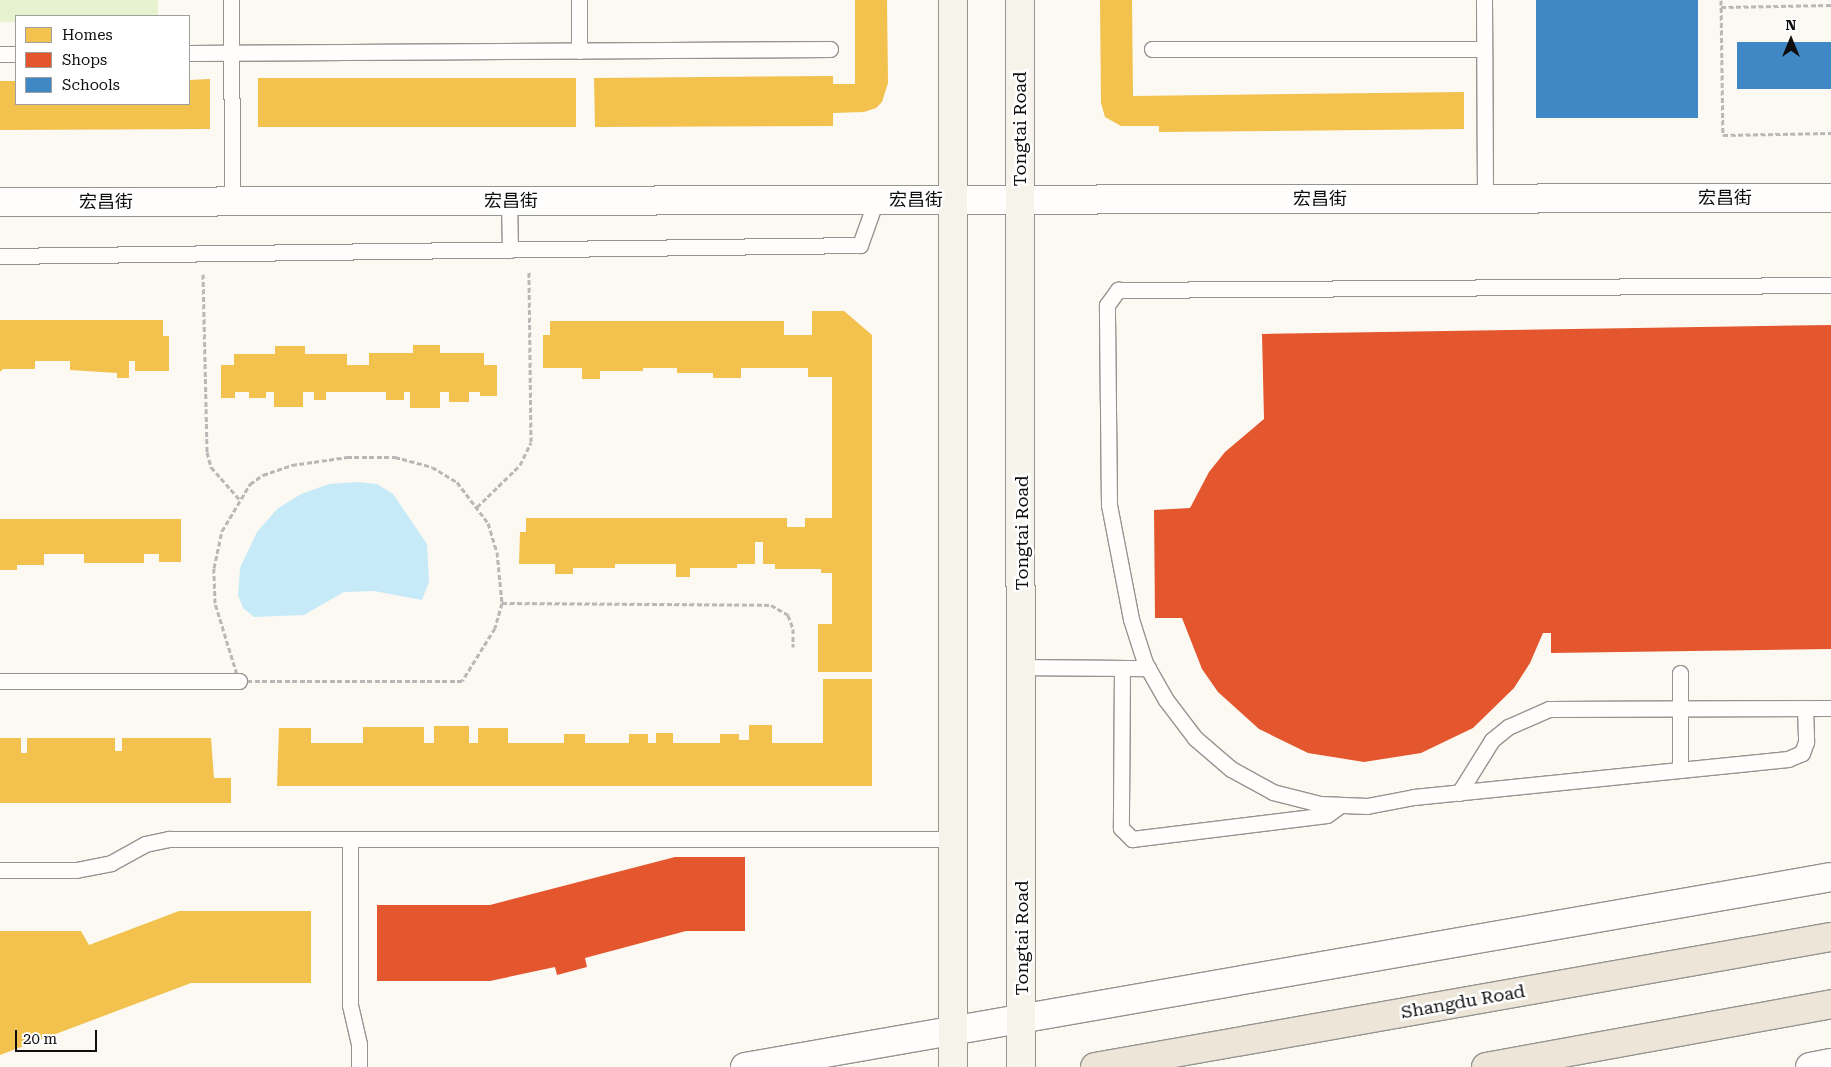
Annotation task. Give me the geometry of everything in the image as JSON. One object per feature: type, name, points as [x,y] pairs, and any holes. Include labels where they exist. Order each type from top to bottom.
[{"type":"main road","name":"Shangdu Road","points":[[1095,1067],[1831,937]]},
{"type":"main road","points":[[1486,1067],[1831,1004]]},
{"type":"street","points":[[953,0],[953,1067]]},
{"type":"street","name":"Tongtai Road","points":[[1020,0],[1023,667],[1021,1067]]},
{"type":"street","name":"宏昌街","points":[[0,202],[1831,198]]},
{"type":"street","points":[[745,1067],[1831,877]]},
{"type":"street","points":[[1810,1067],[1831,1063]]},
{"type":"lane","points":[[231,0],[232,201]]},
{"type":"lane","points":[[579,0],[579,51]]},
{"type":"lane","points":[[1484,0],[1485,199]]},
{"type":"lane","points":[[1152,50],[1484,49]]},
{"type":"lane","points":[[190,53],[830,50]]},
{"type":"lane","points":[[0,54],[15,54]]},
{"type":"lane","points":[[0,256],[860,246],[876,200]]},
{"type":"lane","points":[[510,201],[510,250]]},
{"type":"lane","points":[[1805,708],[1806,742],[1802,753],[1764,762],[1459,793],[1367,806],[1320,804],[1273,792],[1231,769],[1194,738],[1166,700],[1148,668],[1131,619],[1109,505],[1108,305],[1118,290],[1831,285]]},
{"type":"lane","points":[[1023,667],[1148,668]]},
{"type":"lane","points":[[1122,668],[1121,828],[1132,839],[1327,815],[1341,805]]},
{"type":"lane","points":[[1680,673],[1680,770]]},
{"type":"lane","points":[[0,681],[239,681]]},
{"type":"lane","points":[[1459,793],[1492,740],[1508,727],[1549,709],[1831,708]]},
{"type":"lane","points":[[0,870],[76,870],[111,863],[145,844],[169,838],[953,838]]},
{"type":"lane","points":[[350,838],[350,1006],[359,1044],[359,1067]]},
{"type":"path","points":[[1721,0],[1723,134],[1831,133]]},
{"type":"path","points":[[1721,7],[1831,5]]},
{"type":"path","points":[[477,506],[520,465],[530,442],[529,250]]},
{"type":"path","points":[[202,253],[207,452],[211,467],[240,500]]},
{"type":"path","points":[[347,456],[395,457],[432,467],[456,482],[477,506],[488,523],[498,552],[502,602],[495,628],[462,681],[239,681],[215,602],[214,568],[222,531],[250,484],[263,475],[292,465],[347,456]]},
{"type":"path","points":[[502,602],[771,605],[788,615],[793,629],[793,647]]},
{"type":"green space","points":[[0,0],[158,0],[158,15],[15,15],[15,22],[0,22]]},
{"type":"water","points":[[357,482],[377,484],[393,494],[427,544],[429,582],[422,600],[374,591],[344,592],[304,615],[254,617],[243,608],[238,595],[240,568],[257,532],[277,509],[301,494],[329,484]]},
{"type":"building: Homes","points":[[855,0],[887,0],[888,83],[882,102],[876,108],[864,112],[833,113],[833,126],[595,127],[594,78],[833,76],[833,84],[855,84]]},
{"type":"building: Homes","points":[[1100,0],[1132,0],[1133,96],[1464,92],[1464,129],[1159,132],[1159,126],[1121,126],[1105,117],[1101,103]]},
{"type":"building: Homes","points":[[258,78],[576,78],[576,127],[258,127]]},
{"type":"building: Homes","points":[[210,79],[210,129],[0,130],[0,81],[15,81],[15,105],[190,105],[190,80]]},
{"type":"building: Homes","points":[[812,311],[844,311],[872,335],[872,672],[818,672],[818,624],[832,624],[832,573],[821,573],[821,569],[775,569],[775,564],[763,564],[763,542],[755,542],[755,564],[737,564],[737,568],[690,568],[690,577],[676,577],[676,564],[615,564],[615,568],[573,568],[573,574],[555,574],[555,564],[519,564],[520,532],[526,532],[526,518],[787,518],[787,527],[805,527],[805,518],[832,518],[832,377],[808,377],[808,368],[741,368],[741,378],[713,378],[713,373],[677,373],[677,368],[643,368],[643,371],[600,371],[600,379],[582,379],[582,368],[543,368],[543,335],[550,335],[550,321],[784,321],[784,335],[812,335]]},
{"type":"building: Homes","points":[[0,320],[163,320],[163,336],[169,336],[169,371],[135,371],[135,361],[129,361],[129,378],[117,378],[117,373],[70,370],[70,361],[35,361],[35,369],[3,369],[0,372]]},
{"type":"building: Homes","points":[[413,345],[440,345],[440,353],[484,353],[484,365],[497,365],[497,396],[480,396],[480,392],[469,392],[469,402],[449,402],[449,392],[440,392],[440,408],[410,408],[410,392],[404,392],[404,400],[386,400],[386,392],[326,392],[326,400],[314,400],[314,392],[303,392],[303,407],[274,407],[274,392],[266,392],[266,398],[249,398],[249,392],[235,392],[235,398],[221,398],[221,365],[234,365],[234,354],[275,354],[275,346],[305,346],[305,354],[347,354],[347,365],[369,365],[369,353],[413,353]]},
{"type":"building: Homes","points":[[0,519],[181,519],[181,562],[159,562],[159,554],[144,554],[144,563],[84,563],[84,554],[44,554],[44,565],[17,565],[17,570],[0,570]]},
{"type":"building: Homes","points":[[823,679],[872,679],[872,786],[277,786],[279,728],[311,728],[311,743],[363,743],[363,727],[424,727],[424,743],[434,743],[434,726],[469,726],[469,743],[478,743],[478,728],[508,728],[508,743],[564,743],[564,734],[585,734],[585,743],[629,743],[629,734],[648,734],[648,743],[656,743],[656,733],[673,733],[673,743],[720,743],[720,734],[739,734],[739,740],[749,740],[749,725],[772,725],[772,743],[823,743]]},
{"type":"building: Homes","points":[[0,738],[21,738],[21,753],[27,753],[27,738],[115,738],[115,751],[122,751],[122,738],[211,738],[214,778],[231,778],[231,803],[0,803]]},
{"type":"building: Homes","points":[[179,911],[311,911],[311,983],[191,983],[0,1055],[0,931],[81,931],[89,945]]},
{"type":"building: Shops","points":[[1831,325],[1831,649],[1551,653],[1551,633],[1543,633],[1530,663],[1514,688],[1473,728],[1421,753],[1364,762],[1308,753],[1259,729],[1218,692],[1202,669],[1182,618],[1155,618],[1154,510],[1190,508],[1209,472],[1225,452],[1264,419],[1262,334]]},
{"type":"building: Shops","points":[[675,857],[745,857],[745,931],[686,931],[585,958],[587,967],[557,975],[555,967],[490,981],[377,981],[377,905],[490,905]]},
{"type":"building: Schools","points":[[1536,0],[1698,0],[1698,118],[1536,118]]},
{"type":"building: Schools","points":[[1737,42],[1831,42],[1831,89],[1737,89]]}]
